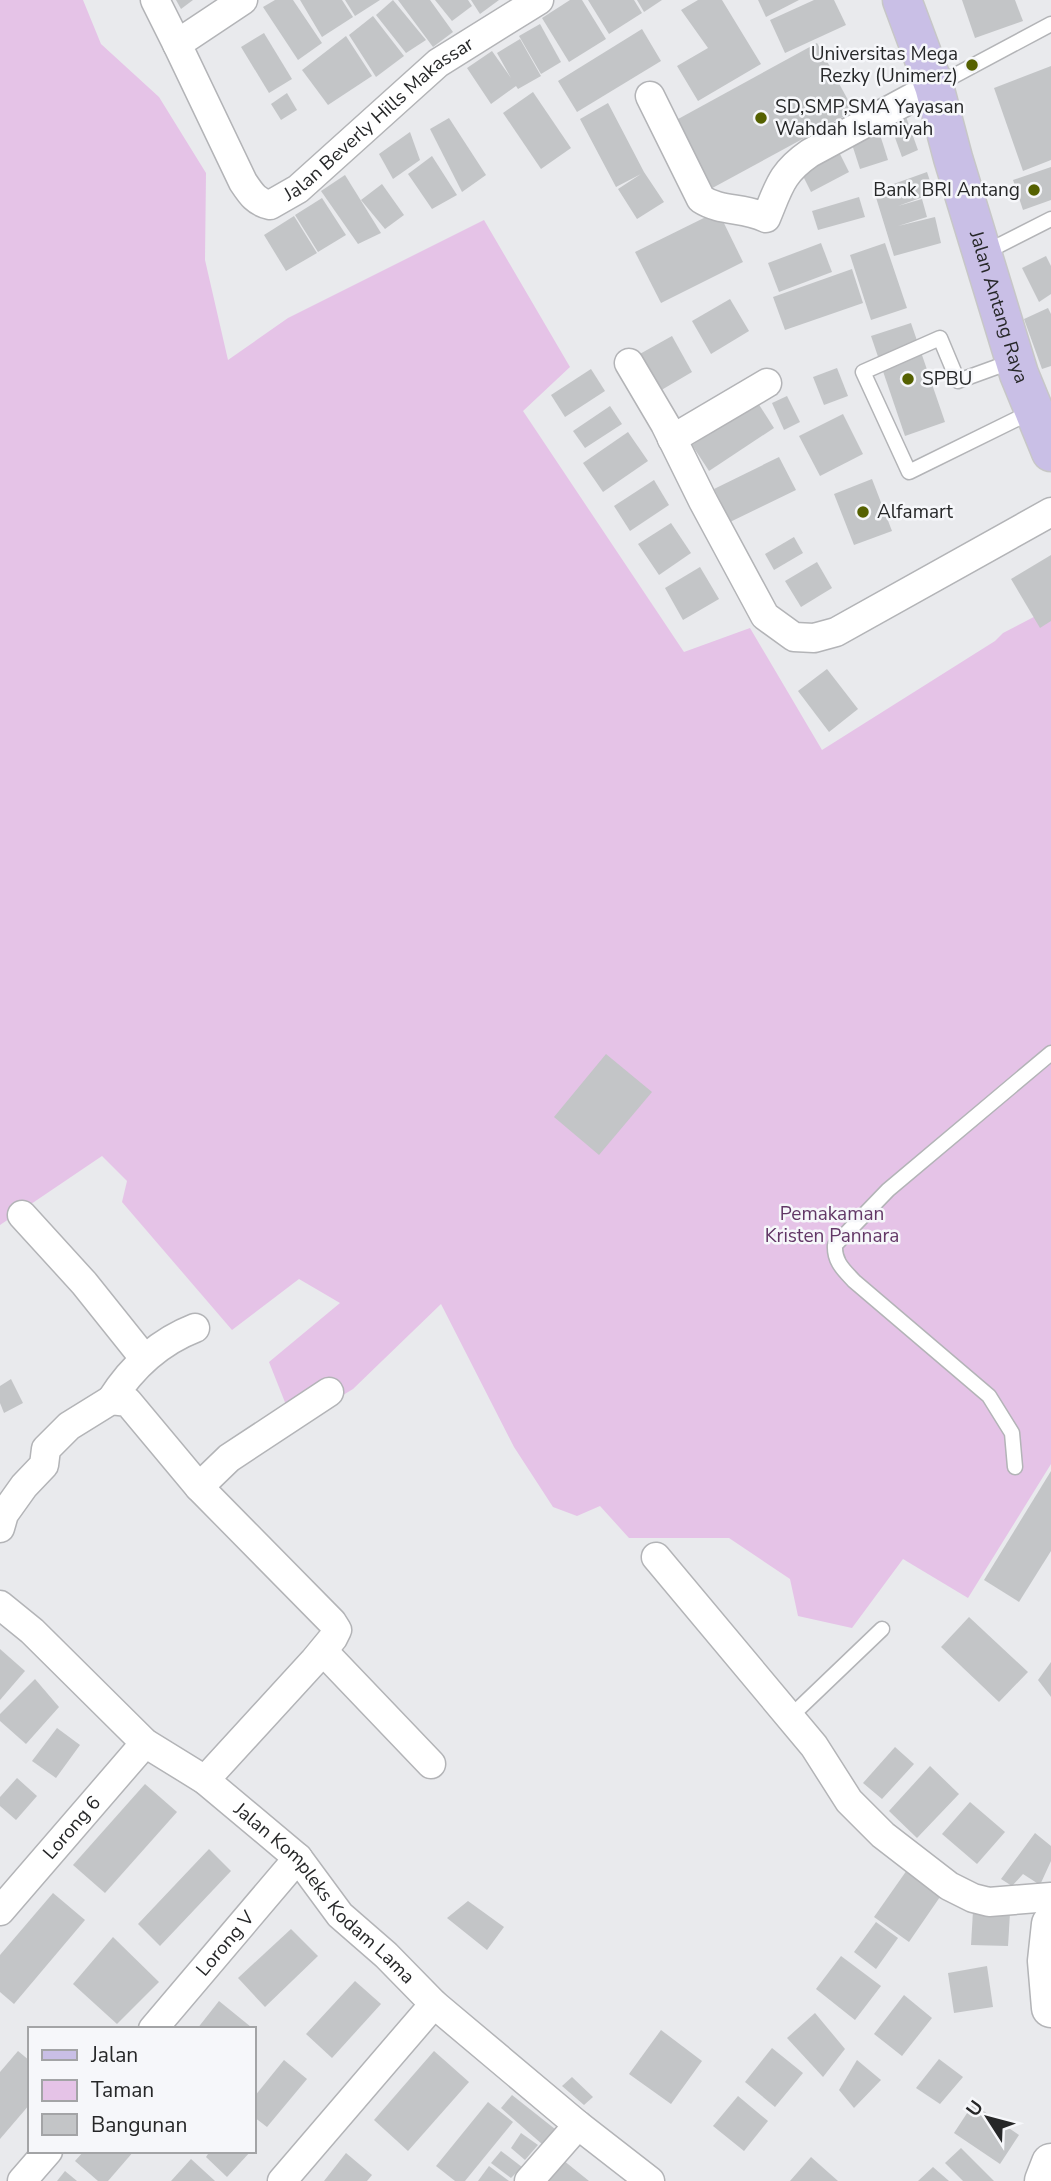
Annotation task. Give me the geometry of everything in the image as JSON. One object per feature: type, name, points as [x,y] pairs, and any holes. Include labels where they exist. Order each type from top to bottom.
[{"type":"main road","name":"Jalan Antang Raya","points":[[902,0],[934,86],[953,158],[1015,360],[1051,452]]},
{"type":"main road","points":[[1051,1924],[1051,2008]]},
{"type":"main road","points":[[1044,2181],[1051,2164]]},
{"type":"street","name":"Jalan Beverly Hills Makassar","points":[[155,0],[243,183],[260,203],[270,205],[298,189],[438,63],[539,0]]},
{"type":"street","points":[[177,44],[243,0]]},
{"type":"street","points":[[650,96],[701,199],[716,207],[757,213],[766,218],[783,176],[795,163],[934,86]]},
{"type":"street","points":[[629,363],[765,616],[794,637],[814,638],[835,632],[1051,512]]},
{"type":"street","points":[[672,439],[767,383]]},
{"type":"street","points":[[22,1215],[84,1283],[144,1358]]},
{"type":"street","points":[[0,1528],[4,1514],[24,1486],[44,1465],[46,1449],[69,1426],[111,1400],[123,1381],[144,1358],[179,1334],[195,1328]]},
{"type":"street","points":[[199,1487],[229,1458],[329,1392]]},
{"type":"street","points":[[111,1400],[128,1402],[199,1487],[337,1630],[323,1651],[205,1780]]},
{"type":"street","points":[[656,1557],[814,1746],[849,1801],[883,1835],[949,1886],[973,1898],[989,1902],[1051,1897]]},
{"type":"street","name":"Jalan Kompleks Kodam Lama","points":[[0,1605],[32,1631],[145,1743],[205,1780],[298,1858],[340,1915],[386,1955],[434,2004],[578,2125],[650,2181]]},
{"type":"street","points":[[323,1651],[431,1764]]},
{"type":"street","name":"Lorong 6","points":[[0,1911],[145,1743]]},
{"type":"street","name":"Lorong V","points":[[155,2027],[298,1858]]},
{"type":"street","points":[[282,2181],[434,2004]]},
{"type":"street","points":[[529,2181],[578,2125]]},
{"type":"street","points":[[22,2181],[46,2153]]},
{"type":"lane","points":[[934,86],[1051,24]]},
{"type":"lane","points":[[983,254],[1051,219]]},
{"type":"lane","points":[[1015,360],[958,381],[940,338],[863,372],[909,472],[1033,411]]},
{"type":"lane","points":[[1015,1467],[1012,1433],[989,1396],[854,1281],[834,1255],[835,1245],[888,1190],[1051,1053]]},
{"type":"lane","points":[[790,1717],[881,1629]]},
{"type":"green space","name":"Pemakaman Kristen Pannara","points":[[0,0],[83,0],[101,44],[159,97],[206,173],[205,260],[228,360],[288,318],[484,220],[570,367],[523,411],[684,652],[750,628],[822,750],[995,641],[1003,633],[1051,608],[1051,1464],[968,1598],[903,1559],[852,1628],[798,1616],[790,1579],[729,1538],[629,1538],[600,1506],[577,1516],[553,1507],[514,1447],[441,1304],[353,1389],[294,1425],[269,1362],[340,1303],[299,1279],[232,1330],[122,1202],[127,1181],[102,1156],[0,1225]]},
{"type":"building","points":[[176,0],[193,0],[181,9]]},
{"type":"building","points":[[275,0],[293,0],[322,43],[298,60],[263,7]]},
{"type":"building","points":[[300,0],[342,0],[353,17],[322,37]]},
{"type":"building","points":[[345,0],[380,0],[355,16]]},
{"type":"building","points":[[393,0],[426,40],[406,53],[376,15]]},
{"type":"building","points":[[398,0],[430,0],[453,32],[433,47]]},
{"type":"building","points":[[435,0],[468,0],[472,6],[452,21]]},
{"type":"building","points":[[471,0],[499,0],[480,14]]},
{"type":"building","points":[[570,0],[582,0],[606,39],[569,62],[542,18]]},
{"type":"building","points":[[588,0],[634,0],[642,13],[609,34]]},
{"type":"building","points":[[637,0],[662,0],[644,12]]},
{"type":"building","points":[[698,0],[722,0],[761,64],[698,101],[677,66],[708,48],[681,10]]},
{"type":"building","points":[[758,0],[799,0],[766,17]]},
{"type":"building","points":[[814,0],[834,0],[846,25],[785,53],[770,20]]},
{"type":"building","points":[[962,0],[1015,0],[1023,21],[975,38]]},
{"type":"building","points":[[373,16],[404,56],[376,77],[349,35]]},
{"type":"building","points":[[540,24],[561,62],[541,74],[519,36]]},
{"type":"building","points":[[642,29],[661,61],[577,112],[558,81]]},
{"type":"building","points":[[264,33],[292,79],[269,93],[241,47]]},
{"type":"building","points":[[346,36],[372,76],[328,105],[302,70]]},
{"type":"building","points":[[520,39],[541,76],[518,89],[516,86],[491,104],[467,68],[492,51],[511,78],[497,53]]},
{"type":"building","name":"SD,SMP,SMA Yayasan Wahdah Islamiyah","points":[[817,43],[854,111],[705,192],[669,124]]},
{"type":"building","points":[[1051,66],[1051,160],[1023,171],[994,88]]},
{"type":"building","points":[[533,92],[571,148],[541,169],[503,113]]},
{"type":"building","points":[[287,93],[297,110],[281,120],[271,104]]},
{"type":"building","points":[[608,103],[644,172],[664,202],[637,219],[618,189],[641,174],[616,187],[580,119]]},
{"type":"building","points":[[905,114],[918,150],[902,157],[889,121]]},
{"type":"building","points":[[449,118],[486,175],[462,192],[430,129]]},
{"type":"building","points":[[877,125],[888,160],[860,169],[849,135]]},
{"type":"building","points":[[410,132],[420,160],[393,179],[379,154]]},
{"type":"building","points":[[837,148],[849,172],[811,192],[799,168]]},
{"type":"building","points":[[432,156],[457,195],[432,209],[408,174]]},
{"type":"building","name":"Bank BRI Antang","points":[[1051,167],[1051,200],[1023,210],[1013,180]]},
{"type":"building","points":[[927,172],[934,193],[898,206],[922,199],[927,217],[898,226],[935,217],[941,243],[894,256],[874,191]]},
{"type":"building","points":[[345,175],[381,233],[358,244],[321,191]]},
{"type":"building","points":[[382,184],[404,215],[385,229],[361,200]]},
{"type":"building","points":[[859,197],[865,217],[818,230],[812,211]]},
{"type":"building","points":[[322,198],[346,235],[318,252],[295,215]]},
{"type":"building","points":[[718,211],[743,262],[661,303],[635,252]]},
{"type":"building","points":[[294,216],[317,253],[286,271],[264,235]]},
{"type":"building","points":[[821,243],[832,272],[779,292],[768,263]]},
{"type":"building","points":[[885,243],[907,308],[871,320],[850,255]]},
{"type":"building","points":[[1046,256],[1051,266],[1051,294],[1039,302],[1022,268]]},
{"type":"building","points":[[852,269],[863,303],[785,330],[773,297]]},
{"type":"building","points":[[730,299],[749,331],[711,354],[692,321]]},
{"type":"building","points":[[1048,308],[1051,314],[1051,366],[1042,369],[1024,319]]},
{"type":"building","name":"SPBU","points":[[911,323],[945,422],[905,436],[871,336]]},
{"type":"building","points":[[672,336],[692,372],[658,392],[638,355]]},
{"type":"building","points":[[837,368],[848,396],[824,405],[813,377]]},
{"type":"building","points":[[591,369],[605,391],[565,417],[551,395]]},
{"type":"building","points":[[787,396],[800,422],[784,430],[772,403]]},
{"type":"building","points":[[758,403],[774,428],[709,471],[692,445]]},
{"type":"building","points":[[610,406],[622,424],[585,448],[573,431]]},
{"type":"building","points":[[843,414],[863,454],[820,476],[799,436]]},
{"type":"building","points":[[628,432],[648,461],[603,492],[583,463]]},
{"type":"building","points":[[779,457],[796,490],[730,522],[714,489]]},
{"type":"building","name":"Alfamart","points":[[872,479],[892,531],[854,545],[834,494]]},
{"type":"building","points":[[654,480],[669,505],[630,531],[614,506]]},
{"type":"building","points":[[671,523],[691,553],[659,575],[638,544]]},
{"type":"building","points":[[794,537],[803,553],[774,570],[765,554]]},
{"type":"building","points":[[1051,555],[1051,621],[1040,628],[1011,579]]},
{"type":"building","points":[[817,562],[832,588],[801,607],[785,581]]},
{"type":"building","points":[[700,567],[719,599],[683,620],[665,588]]},
{"type":"building","points":[[827,669],[858,709],[829,732],[798,691]]},
{"type":"building","points":[[606,1054],[652,1092],[599,1155],[554,1117]]},
{"type":"building","points":[[11,1379],[23,1403],[4,1413],[0,1403],[0,1386]]},
{"type":"building","points":[[1051,1471],[1051,1551],[1019,1602],[984,1580]]},
{"type":"building","points":[[969,1617],[1028,1672],[999,1702],[941,1647]]},
{"type":"building","points":[[0,1649],[25,1671],[0,1700]]},
{"type":"building","points":[[1051,1662],[1051,1697],[1038,1680]]},
{"type":"building","points":[[35,1679],[59,1707],[26,1744],[0,1721],[0,1714]]},
{"type":"building","points":[[57,1728],[80,1745],[56,1778],[32,1761]]},
{"type":"building","points":[[895,1747],[914,1764],[882,1799],[863,1783]]},
{"type":"building","points":[[930,1766],[959,1794],[917,1838],[889,1811]]},
{"type":"building","points":[[17,1778],[37,1796],[16,1820],[0,1806],[0,1797]]},
{"type":"building","points":[[145,1784],[177,1812],[105,1893],[73,1865]]},
{"type":"building","points":[[970,1802],[1005,1832],[977,1864],[942,1834]]},
{"type":"building","points":[[1035,1833],[1051,1846],[1051,1861],[1040,1885],[1023,1874],[1012,1886],[1001,1879]]},
{"type":"building","points":[[209,1849],[231,1871],[160,1946],[138,1924]]},
{"type":"building","points":[[907,1870],[942,1894],[909,1942],[874,1917]]},
{"type":"building","points":[[53,1893],[85,1920],[14,2004],[0,1992],[0,1955]]},
{"type":"building","points":[[468,1901],[504,1927],[487,1950],[447,1918]]},
{"type":"building","points":[[973,1911],[1010,1913],[1008,1946],[971,1945]]},
{"type":"building","points":[[876,1922],[898,1938],[876,1969],[854,1952]]},
{"type":"building","points":[[291,1929],[318,1956],[265,2007],[238,1978]]},
{"type":"building","points":[[113,1937],[159,1982],[117,2024],[73,1984]]},
{"type":"building","points":[[841,1956],[881,1986],[855,2020],[816,1989]]},
{"type":"building","points":[[987,1966],[993,2007],[954,2013],[948,1973]]},
{"type":"building","points":[[355,1981],[381,2004],[332,2058],[306,2034]]},
{"type":"building","points":[[904,1995],[932,2018],[902,2056],[874,2034]]},
{"type":"building","points":[[219,2001],[251,2027],[199,2027]]},
{"type":"building","points":[[815,2013],[845,2049],[823,2077],[787,2038]]},
{"type":"building","points":[[661,2030],[702,2061],[671,2104],[629,2074]]},
{"type":"building","points":[[772,2048],[803,2073],[775,2107],[745,2082]]},
{"type":"building","points":[[18,2051],[28,2059],[28,2106],[0,2139],[0,2072]]},
{"type":"building","points":[[434,2051],[469,2082],[408,2151],[374,2120]]},
{"type":"building","points":[[939,2059],[963,2077],[940,2104],[916,2088]]},
{"type":"building","points":[[284,2060],[307,2079],[267,2127],[256,2119],[256,2095]]},
{"type":"building","points":[[857,2060],[881,2080],[854,2108],[839,2090]]},
{"type":"building","points":[[572,2077],[593,2097],[584,2105],[562,2086]]},
{"type":"building","points":[[512,2095],[555,2129],[543,2145],[501,2108]]},
{"type":"building","points":[[738,2096],[768,2121],[744,2151],[713,2126]]},
{"type":"building","points":[[488,2102],[513,2122],[465,2181],[455,2181],[436,2166]]},
{"type":"building","points":[[973,2104],[1019,2135],[1000,2164],[954,2133]]},
{"type":"building","points":[[521,2133],[538,2145],[525,2160],[511,2148]]},
{"type":"building","points":[[961,2148],[994,2181],[963,2181],[945,2163]]},
{"type":"building","points":[[501,2151],[522,2167],[511,2178],[491,2163]]},
{"type":"building","points":[[82,2153],[132,2153],[108,2181],[98,2181],[75,2161]]},
{"type":"building","points":[[209,2153],[249,2153],[227,2177],[206,2157]]},
{"type":"building","points":[[346,2153],[372,2175],[367,2181],[324,2181]]},
{"type":"building","points":[[811,2157],[838,2181],[790,2181]]},
{"type":"building","points":[[191,2159],[215,2181],[171,2181]]},
{"type":"building","points":[[563,2160],[589,2181],[546,2181]]},
{"type":"building","points":[[489,2166],[509,2181],[478,2181]]},
{"type":"building","points":[[933,2167],[949,2181],[918,2181]]},
{"type":"building","points":[[65,2171],[77,2181],[57,2181]]},
{"type":"place","name":"Universitas Mega Rezky (Unimerz)","points":[[972,65]]},
{"type":"place","name":"SD,SMP,SMA Yayasan Wahdah Islamiyah","points":[[761,118]]},
{"type":"place","name":"Bank BRI Antang","points":[[1034,190]]},
{"type":"place","name":"SPBU","points":[[908,379]]},
{"type":"place","name":"Alfamart","points":[[863,512]]}]
